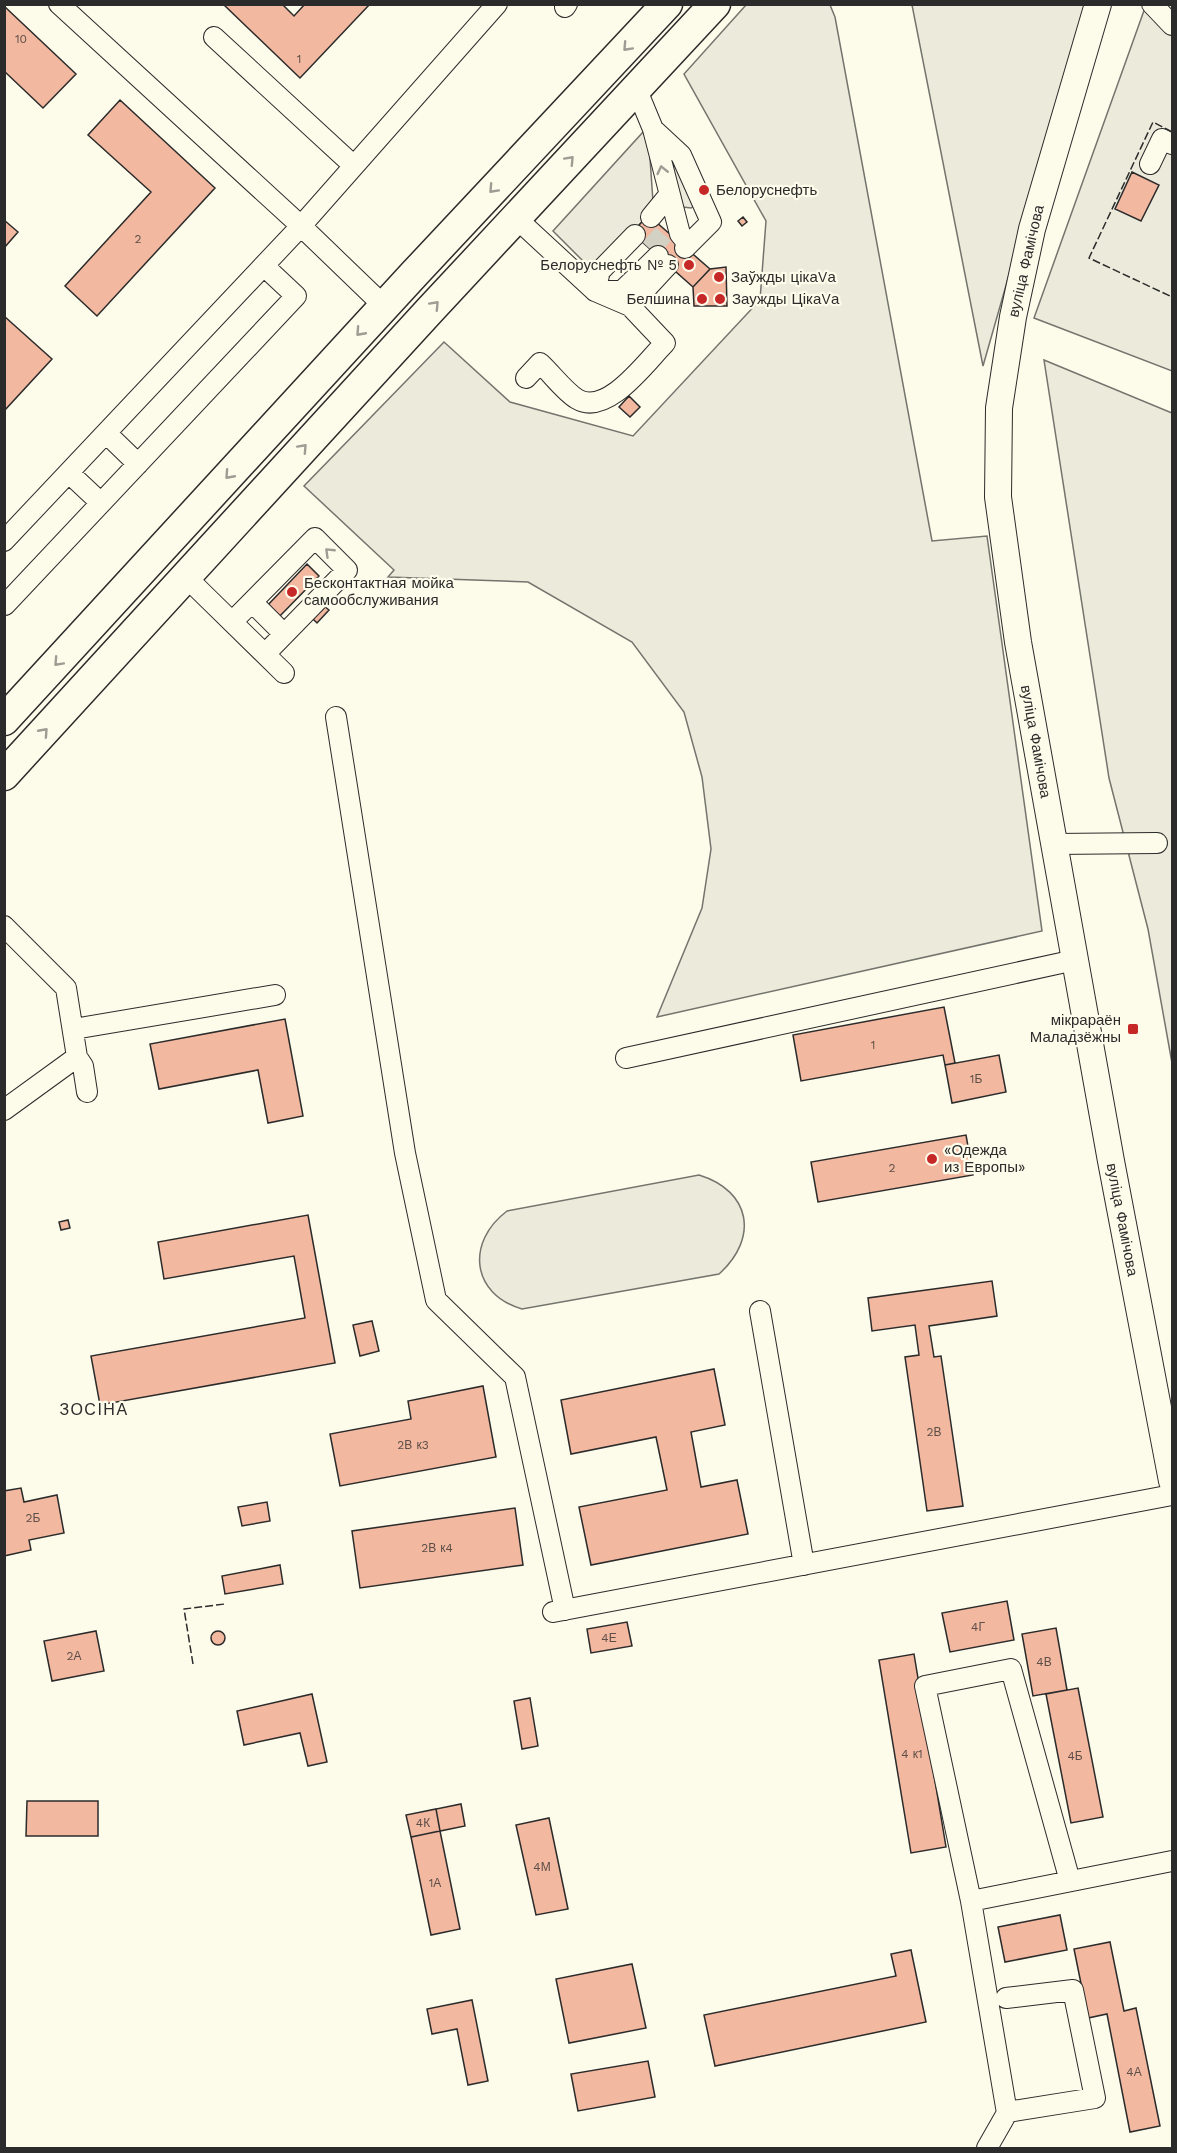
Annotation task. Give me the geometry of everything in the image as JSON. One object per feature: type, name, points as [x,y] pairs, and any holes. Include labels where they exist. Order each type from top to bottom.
[{"type":"highway","points":[[4,720],[384,306],[667,4]]},
{"type":"highway","points":[[4,775],[185,576],[715,4]]},
{"type":"main road","name":"вуліца Фамічова","points":[[1098,4],[1032,229],[1012,317],[999,408],[998,497],[1018,642],[1173,1481]]},
{"type":"lane","points":[[59,4],[301,226],[384,306]]},
{"type":"lane","points":[[4,542],[301,226],[497,4]]},
{"type":"lane","points":[[1152,4],[1173,25]]},
{"type":"lane","points":[[214,37],[354,166]]},
{"type":"lane","points":[[636,88],[653,129],[672,226],[711,222],[681,155],[653,129]]},
{"type":"lane","points":[[1150,164],[1162,139],[1173,144]]},
{"type":"lane","points":[[516,218],[595,291],[630,306],[665,343],[611,398],[595,404],[578,400],[540,363],[526,378]]},
{"type":"lane","points":[[595,291],[622,291],[651,249]]},
{"type":"lane","points":[[595,291],[600,271],[651,249]]},
{"type":"lane","points":[[630,306],[651,249]]},
{"type":"lane","points":[[5,605],[296,296],[264,266]]},
{"type":"lane","points":[[106,433],[138,464]]},
{"type":"lane","points":[[69,473],[101,503]]},
{"type":"lane","points":[[232,622],[315,538],[347,570],[265,654]]},
{"type":"lane","points":[[185,576],[284,673]]},
{"type":"lane","points":[[252,602],[284,634]]},
{"type":"lane","points":[[336,717],[405,1153],[436,1300],[514,1377],[559,1611],[1173,1495]]},
{"type":"lane","points":[[1055,844],[1157,843]]},
{"type":"lane","points":[[4,926],[66,988],[77,1057],[83,1066],[87,1092]]},
{"type":"lane","points":[[626,1058],[1075,960]]},
{"type":"lane","points":[[74,1029],[275,995]]},
{"type":"lane","points":[[4,1110],[77,1057]]},
{"type":"lane","points":[[759,1311],[804,1565]]},
{"type":"lane","points":[[987,2148],[1007,2112],[970,1901],[925,1686],[1011,1669],[1070,1881]]},
{"type":"lane","points":[[970,1901],[1173,1861]]},
{"type":"lane","points":[[1006,1998],[1073,1990],[1095,2098],[1007,2112]]},
{"type":"shaded area","points":[[746,5],[830,5],[835,17],[932,541],[987,536],[1042,931],[657,1017],[702,908],[711,849],[702,777],[684,712],[632,642],[528,582],[388,577],[394,570],[304,486],[444,342],[510,402],[633,436],[760,300],[766,221],[684,74]]},
{"type":"shaded area","points":[[912,5],[1086,5],[983,366]]},
{"type":"shaded area","points":[[1146,5],[1172,5],[1172,371],[1034,318]]},
{"type":"shaded area","points":[[644,131],[649,144],[653,202],[648,215],[632,233],[597,264],[585,263],[553,231]]},
{"type":"shaded area","points":[[670,152],[695,205],[691,208],[683,207],[669,171]]},
{"type":"shaded area","points":[[1044,360],[1172,413],[1172,1063],[1148,929],[1109,778]]},
{"type":"shaded area","points":[[699,1175],[716,1182],[730,1192],[739,1204],[744,1217],[744,1231],[740,1246],[732,1260],[719,1274],[522,1309],[505,1302],[492,1292],[484,1280],[480,1266],[480,1252],[485,1237],[494,1223],[507,1211]]},
{"type":"building","points":[[223,4],[282,4],[294,16],[305,4],[370,4],[300,78]]},
{"type":"building","points":[[4,6],[76,74],[43,108],[4,71]]},
{"type":"building","points":[[120,100],[215,188],[97,316],[65,286],[151,192],[88,135]]},
{"type":"building","points":[[1132,172],[1159,185],[1141,221],[1115,209]]},
{"type":"building","points":[[648,215],[710,269],[693,287],[632,233]]},
{"type":"building","points":[[648,215],[710,269],[726,267],[727,306],[694,306],[693,287],[632,233]]},
{"type":"building","points":[[743,217],[747,222],[742,226],[738,221]]},
{"type":"building","points":[[4,220],[18,232],[4,248]]},
{"type":"building","points":[[726,267],[727,306],[694,306],[693,287],[710,269]]},
{"type":"building","points":[[4,316],[52,359],[4,411]]},
{"type":"building","points":[[629,396],[640,407],[630,417],[619,407]]},
{"type":"building","name":"Бесконтактная мойка самообслуживания","points":[[307,564],[319,576],[277,619],[265,608]]},
{"type":"building","points":[[324,606],[329,610],[317,623],[312,618]]},
{"type":"building","points":[[944,1007],[955,1063],[945,1065],[943,1055],[801,1081],[793,1035]]},
{"type":"building","points":[[285,1019],[303,1116],[268,1123],[258,1070],[159,1089],[150,1044]]},
{"type":"building","points":[[999,1055],[1006,1092],[952,1103],[945,1065]]},
{"type":"building","points":[[966,1135],[973,1175],[818,1202],[811,1162]]},
{"type":"building","points":[[308,1215],[335,1363],[100,1405],[91,1356],[305,1318],[294,1256],[164,1279],[158,1242]]},
{"type":"building","points":[[68,1220],[70,1228],[61,1230],[59,1222]]},
{"type":"building","points":[[992,1281],[997,1316],[929,1326],[934,1357],[941,1356],[963,1506],[927,1511],[905,1357],[919,1355],[915,1325],[872,1331],[868,1298]]},
{"type":"building","points":[[372,1321],[379,1351],[360,1356],[353,1325]]},
{"type":"building","points":[[714,1369],[725,1425],[691,1432],[701,1487],[737,1480],[748,1534],[591,1565],[579,1507],[667,1490],[656,1437],[571,1454],[561,1400]]},
{"type":"building","points":[[483,1386],[496,1457],[340,1486],[330,1434],[411,1419],[408,1401]]},
{"type":"building","points":[[21,1488],[24,1502],[57,1495],[64,1533],[29,1540],[31,1550],[4,1556],[4,1491]]},
{"type":"building","points":[[267,1502],[270,1521],[242,1526],[238,1507]]},
{"type":"building","points":[[515,1508],[523,1565],[360,1588],[352,1531]]},
{"type":"building","points":[[280,1565],[283,1584],[225,1594],[222,1576]]},
{"type":"building","points":[[1007,1601],[1014,1640],[950,1652],[942,1613]]},
{"type":"building","points":[[627,1622],[632,1646],[591,1653],[587,1629]]},
{"type":"building","points":[[1056,1628],[1067,1690],[1033,1696],[1022,1634]]},
{"type":"building","points":[[96,1631],[104,1671],[52,1681],[44,1641]]},
{"type":"building","points":[[215,1631],[221,1631],[225,1638],[221,1645],[215,1645],[211,1641],[211,1635]]},
{"type":"building","points":[[914,1654],[946,1847],[911,1853],[879,1660]]},
{"type":"building","points":[[1078,1688],[1103,1817],[1071,1823],[1046,1694]]},
{"type":"building","points":[[312,1694],[327,1762],[308,1766],[300,1733],[244,1745],[237,1711]]},
{"type":"building","points":[[530,1698],[538,1746],[522,1749],[514,1701]]},
{"type":"building","points":[[27,1801],[98,1801],[98,1836],[26,1836]]},
{"type":"building","points":[[461,1804],[465,1826],[440,1831],[436,1809]]},
{"type":"building","points":[[436,1809],[440,1831],[411,1837],[406,1815]]},
{"type":"building","points":[[549,1818],[568,1909],[536,1915],[516,1825]]},
{"type":"building","points":[[440,1831],[460,1929],[431,1935],[411,1837]]},
{"type":"building","points":[[1060,1915],[1067,1950],[1005,1962],[998,1927]]},
{"type":"building","points":[[1110,1942],[1124,2011],[1136,2008],[1160,2126],[1130,2132],[1107,2014],[1088,2018],[1074,1949]]},
{"type":"building","points":[[911,1950],[926,2022],[715,2066],[704,2015],[896,1976],[891,1954]]},
{"type":"building","points":[[632,1964],[646,2028],[569,2043],[556,1979]]},
{"type":"building","points":[[472,2000],[488,2081],[468,2085],[457,2029],[432,2034],[427,2009]]},
{"type":"building","points":[[648,2061],[655,2097],[578,2111],[571,2074]]},
{"type":"tunnel","points":[[650,249],[666,231]]},
{"type":"fence","points":[[1172,132],[1153,122],[1089,258],[1172,297]]},
{"type":"fence","points":[[193,1664],[184,1609],[225,1604]]},
{"type":"place","name":"Белоруснефть","points":[[704,190]]},
{"type":"place","name":"Белоруснефть № 5","points":[[689,265]]},
{"type":"place","name":"Заўжды цікаVа","points":[[719,277]]},
{"type":"place","name":"Белшина","points":[[702,299]]},
{"type":"place","name":"Заужды ЦікаVа","points":[[720,299]]},
{"type":"place","name":"Бесконтактная мойка самообслуживания","points":[[292,592]]},
{"type":"place","name":"мікрараён Маладзёжны","points":[[1133,1029]]},
{"type":"place","name":"«Одежда из Европы»","points":[[932,1159]]},
{"type":"district","name":"ЗОСІНА","points":[[94,1409]]}]
